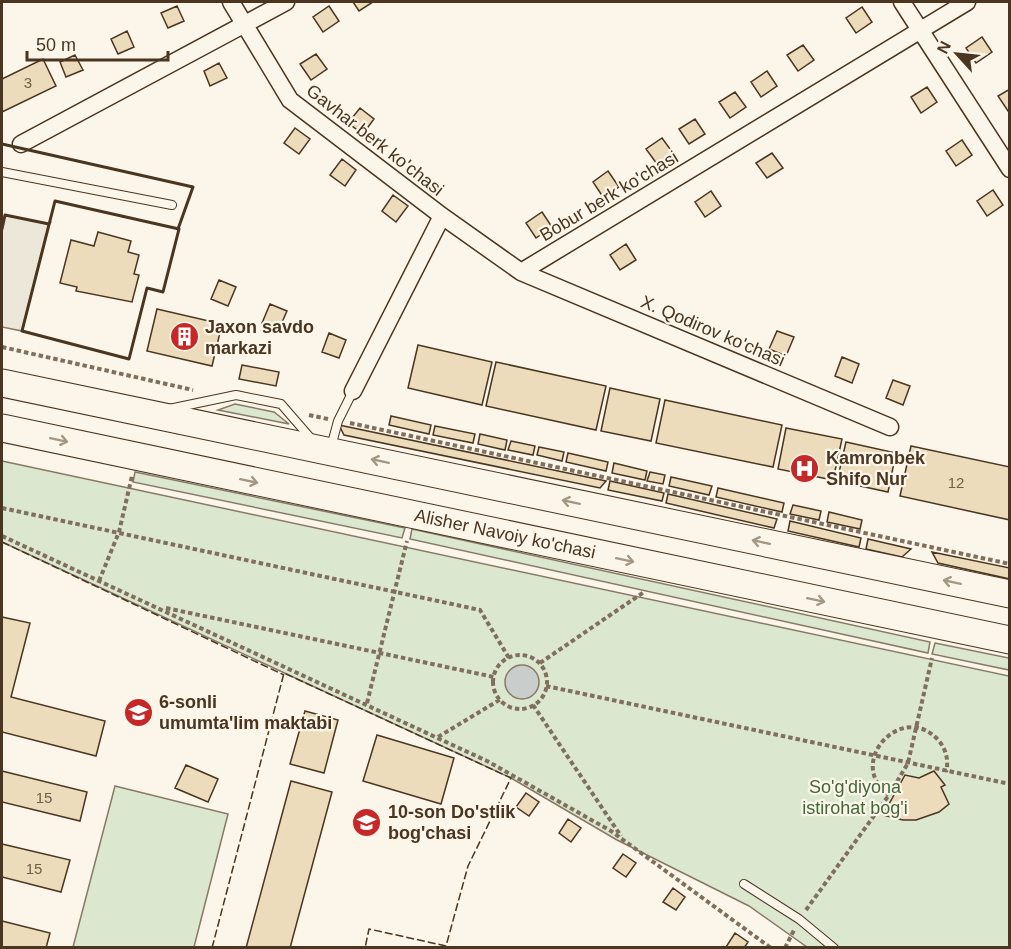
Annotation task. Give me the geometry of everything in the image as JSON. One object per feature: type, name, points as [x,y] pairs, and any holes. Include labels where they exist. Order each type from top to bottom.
[{"type":"main road","points":[[2,383],[1010,594]]},
{"type":"main road","name":"Alisher Navoiy ko'chasi","points":[[2,428],[1010,640]]},
{"type":"street","name":"Gavhar berk ko'chasi","points":[[231,2],[290,100],[442,216]]},
{"type":"street","points":[[21,144],[286,2]]},
{"type":"street","points":[[902,2],[1010,168]]},
{"type":"street","name":"Bobur berk ko'chasi","points":[[521,272],[967,2]]},
{"type":"street","points":[[353,391],[442,216],[521,272]]},
{"type":"street","name":"X. Qodirov ko'chasi","points":[[521,272],[890,427]]},
{"type":"lane","points":[[2,172],[172,205]]},
{"type":"lane","points":[[148,413],[236,395],[281,404],[325,450],[353,391]]},
{"type":"lane","points":[[744,884],[799,919],[834,948]]},
{"type":"path","points":[[2,347],[198,391]]},
{"type":"path","points":[[301,414],[1010,564]]},
{"type":"path","points":[[99,581],[119,532],[130,484]]},
{"type":"path","points":[[2,508],[480,610],[508,658]]},
{"type":"path","points":[[2,536],[158,606],[487,760],[622,839],[771,948]]},
{"type":"path","points":[[367,703],[407,541]]},
{"type":"path","points":[[540,663],[644,592]]},
{"type":"path","points":[[158,606],[495,677]]},
{"type":"path","points":[[524,655],[540,663],[545,670],[546,686],[542,697],[533,705],[520,708],[512,707],[501,699],[495,689],[495,677],[500,665],[508,658],[524,655]]},
{"type":"path","points":[[785,948],[799,919],[889,795],[908,763],[932,658]]},
{"type":"path","points":[[546,686],[1010,784]]},
{"type":"path","points":[[438,737],[501,699]]},
{"type":"path","points":[[533,705],[622,839]]},
{"type":"path","points":[[889,795],[876,780],[873,768],[874,755],[887,735],[898,729],[917,728],[932,734],[941,743],[946,754],[946,772]]},
{"type":"green space","points":[[235,404],[274,412],[289,424],[218,410]]},
{"type":"green space","name":"So'g'diyona istirohat bog'i","points":[[2,461],[1009,676],[1009,947],[807,947],[749,906],[617,840],[511,778],[2,542]]},
{"type":"green space","points":[[135,472],[405,528],[402,538],[133,482]]},
{"type":"green space","points":[[412,529],[930,642],[928,653],[410,539]]},
{"type":"green space","points":[[935,643],[1009,658],[1009,670],[932,654]]},
{"type":"green space","points":[[115,786],[228,814],[194,947],[73,947]]},
{"type":"shaded area","points":[[5,215],[49,224],[22,331],[2,327],[2,229]]},
{"type":"shaded area","points":[[522,665],[534,670],[539,682],[534,694],[522,699],[510,694],[505,682],[510,670]]},
{"type":"building","points":[[353,2],[373,2],[359,11]]},
{"type":"building","points":[[177,6],[184,21],[168,28],[161,13]]},
{"type":"building","points":[[329,6],[339,21],[323,32],[313,17]]},
{"type":"building","points":[[862,7],[872,22],[856,33],[846,18]]},
{"type":"building","points":[[127,31],[134,47],[118,54],[111,39]]},
{"type":"building","points":[[982,37],[992,52],[976,63],[966,48]]},
{"type":"building","points":[[803,45],[814,60],[798,71],[787,55]]},
{"type":"building","points":[[316,54],[327,69],[311,80],[300,64]]},
{"type":"building","points":[[75,55],[83,70],[66,77],[60,62]]},
{"type":"building","points":[[43,59],[56,86],[2,112],[2,79]]},
{"type":"building","points":[[219,63],[227,78],[210,86],[204,71]]},
{"type":"building","points":[[767,71],[777,86],[761,97],[751,82]]},
{"type":"building","points":[[927,87],[937,102],[921,113],[911,97]]},
{"type":"building","points":[[1010,89],[1010,111],[1008,111],[998,96]]},
{"type":"building","points":[[735,92],[746,107],[730,118],[719,102]]},
{"type":"building","points":[[360,108],[374,119],[363,134],[348,123]]},
{"type":"building","points":[[695,119],[705,134],[689,144],[679,129]]},
{"type":"building","points":[[295,128],[310,139],[299,154],[284,143]]},
{"type":"building","points":[[662,138],[673,153],[657,164],[646,149]]},
{"type":"building","points":[[962,140],[972,155],[956,166],[946,151]]},
{"type":"building","points":[[772,153],[783,168],[767,178],[756,163]]},
{"type":"building","points":[[342,159],[356,170],[345,186],[330,175]]},
{"type":"building","points":[[608,171],[619,187],[603,197],[593,182]]},
{"type":"building","points":[[993,190],[1003,205],[987,216],[977,201]]},
{"type":"building","points":[[711,191],[721,206],[705,217],[695,202]]},
{"type":"building","points":[[393,195],[408,206],[396,222],[382,211]]},
{"type":"building","points":[[542,212],[552,227],[536,238],[526,223]]},
{"type":"building","points":[[98,232],[131,241],[128,252],[139,255],[134,274],[139,275],[132,302],[76,291],[77,287],[60,283],[71,240],[94,246]]},
{"type":"building","points":[[626,244],[636,260],[620,270],[610,255]]},
{"type":"building","points":[[219,280],[236,287],[228,306],[211,299]]},
{"type":"building","points":[[270,304],[287,311],[279,329],[262,323]]},
{"type":"building","name":"Jaxon savdo markazi","points":[[157,309],[222,324],[212,366],[147,351]]},
{"type":"building","points":[[777,331],[794,337],[786,356],[769,349]]},
{"type":"building","points":[[329,333],[346,340],[339,358],[322,352]]},
{"type":"building","points":[[418,345],[492,362],[482,405],[408,388]]},
{"type":"building","points":[[842,357],[859,364],[852,383],[835,376]]},
{"type":"building","points":[[496,362],[606,386],[596,430],[486,406]]},
{"type":"building","points":[[242,365],[279,372],[276,386],[239,379]]},
{"type":"building","points":[[893,380],[910,386],[903,405],[886,398]]},
{"type":"building","points":[[610,388],[660,399],[651,441],[601,431]]},
{"type":"building","points":[[665,400],[782,425],[773,467],[656,443]]},
{"type":"building","points":[[391,416],[431,425],[429,434],[389,425]]},
{"type":"building","points":[[339,425],[606,481],[600,488],[344,435]]},
{"type":"building","points":[[435,426],[475,434],[473,443],[433,435]]},
{"type":"building","points":[[786,428],[842,439],[833,480],[778,469]]},
{"type":"building","points":[[480,434],[507,440],[505,450],[478,444]]},
{"type":"building","points":[[511,441],[535,446],[533,455],[508,450]]},
{"type":"building","points":[[846,442],[896,453],[888,492],[837,481]]},
{"type":"building","points":[[911,446],[1010,467],[1010,520],[900,496]]},
{"type":"building","points":[[539,447],[564,452],[562,461],[537,455]]},
{"type":"building","points":[[568,453],[608,462],[606,471],[566,462]]},
{"type":"building","points":[[614,463],[647,471],[645,480],[612,473]]},
{"type":"building","points":[[650,472],[665,475],[663,484],[647,481]]},
{"type":"building","points":[[671,477],[712,486],[709,495],[669,486]]},
{"type":"building","points":[[610,481],[664,493],[662,501],[608,490]]},
{"type":"building","points":[[718,488],[784,503],[782,512],[716,497]]},
{"type":"building","points":[[668,494],[777,519],[774,528],[666,503]]},
{"type":"building","points":[[793,505],[821,511],[819,520],[790,514]]},
{"type":"building","points":[[829,512],[862,520],[860,529],[827,522]]},
{"type":"building","points":[[790,521],[861,538],[859,547],[788,531]]},
{"type":"building","points":[[868,539],[911,549],[902,557],[866,549]]},
{"type":"building","points":[[932,552],[1010,568],[1010,579],[938,563]]},
{"type":"building","points":[[2,617],[30,623],[11,697],[105,721],[96,756],[2,732]]},
{"type":"building","points":[[305,711],[338,720],[324,773],[290,764]]},
{"type":"building","points":[[377,735],[454,758],[441,804],[363,781]]},
{"type":"building","points":[[186,765],[218,779],[208,802],[175,788]]},
{"type":"building","points":[[2,771],[87,792],[80,821],[2,802]]},
{"type":"building","points":[[934,771],[945,785],[941,787],[949,804],[939,812],[916,820],[903,820],[883,815],[905,775],[919,778]]},
{"type":"building","points":[[291,781],[332,792],[290,948],[246,948]]},
{"type":"building","points":[[526,793],[539,802],[529,816],[516,807]]},
{"type":"building","points":[[568,819],[581,828],[571,842],[559,833]]},
{"type":"building","points":[[2,844],[70,860],[61,892],[2,877]]},
{"type":"building","points":[[623,854],[636,863],[626,877],[613,868]]},
{"type":"building","points":[[673,888],[685,897],[676,910],[663,902]]},
{"type":"building","points":[[2,921],[50,933],[46,948],[2,948]]},
{"type":"building","points":[[735,933],[748,942],[744,948],[726,947]]},
{"type":"fence","points":[[2,542],[284,675]]},
{"type":"fence","points":[[212,948],[284,673],[511,778],[468,866],[446,946],[369,929],[365,948]]},
{"type":"wall","points":[[2,144],[193,187],[178,229]]},
{"type":"wall","points":[[55,201],[179,229],[163,292],[147,288],[129,359],[22,331],[55,201]]},
{"type":"wall","points":[[2,229],[5,215],[49,224],[50,222]]},
{"type":"place","name":"Jaxon savdo markazi","points":[[184,337]]},
{"type":"place","name":"Kamronbek Shifo Nur","points":[[805,468]]},
{"type":"place","name":"6-sonli umumta'lim maktabi","points":[[138,712]]},
{"type":"place","name":"10-son Do'stlik bog'chasi","points":[[367,822]]}]
